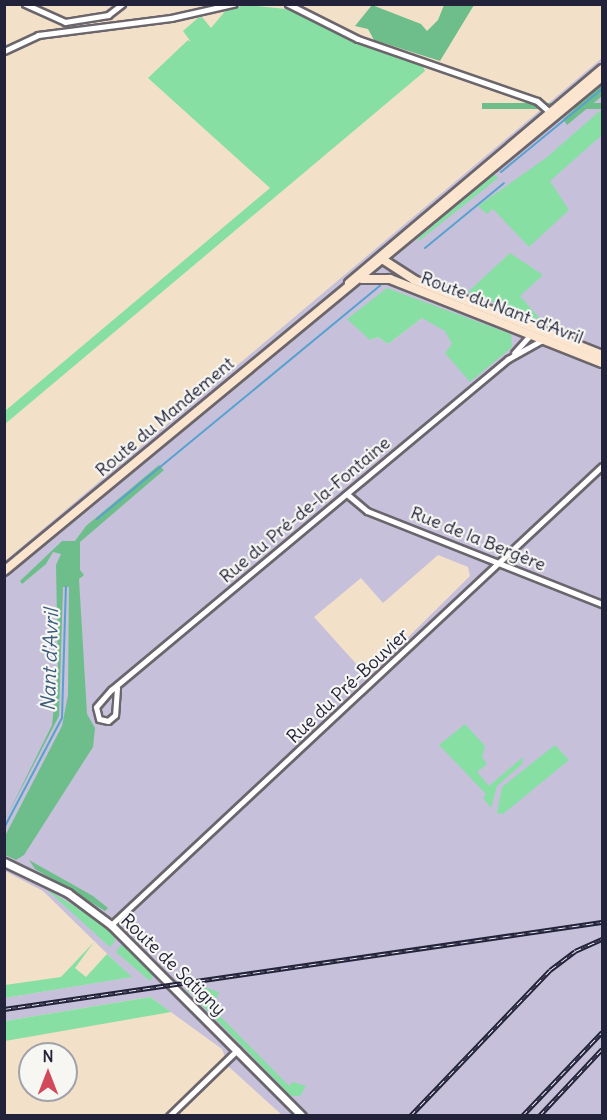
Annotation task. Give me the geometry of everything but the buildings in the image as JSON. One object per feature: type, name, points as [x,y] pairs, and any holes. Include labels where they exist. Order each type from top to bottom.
[{"type":"main road","name":"Route du Mandement","points":[[4,571],[347,286],[399,248],[603,69]]},
{"type":"main road","name":"Route du Mandement","points":[[347,286],[360,279],[552,115],[603,77]]},
{"type":"main road","name":"Route du Nant-d'Avril","points":[[396,269],[399,248]]},
{"type":"main road","name":"Route du Nant-d'Avril","points":[[380,261],[422,284],[603,355]]},
{"type":"main road","name":"Route du Nant-d'Avril","points":[[380,261],[390,279]]},
{"type":"main road","name":"Route du Nant-d'Avril","points":[[360,279],[390,279],[603,363]]},
{"type":"street","points":[[25,4],[65,22],[108,15],[122,4]]},
{"type":"street","points":[[4,51],[38,35],[171,18],[233,4]]},
{"type":"street","points":[[288,4],[358,39],[537,100],[552,115]]},
{"type":"street","points":[[528,335],[548,333]]},
{"type":"street","name":"Rue du Pré-de-la-Fontaine","points":[[514,355],[528,335]]},
{"type":"street","name":"Rue du Pré-de-la-Fontaine","points":[[117,688],[115,716],[108,721],[99,720],[95,713],[98,704],[117,688],[348,495],[514,355],[542,340]]},
{"type":"street","name":"Rue du Pré-Bouvier","points":[[111,925],[603,466]]},
{"type":"street","name":"Rue de la Bergère","points":[[348,495],[367,510],[603,604]]},
{"type":"street","name":"Route de Satigny","points":[[4,862],[68,893],[111,925],[302,1116]]},
{"type":"street","points":[[169,1116],[237,1050]]},
{"type":"shaded area","points":[[602,58],[602,1115],[282,1115],[229,1067],[222,1049],[150,997],[5,1021],[5,998],[131,977],[43,891],[5,871],[5,561]],"holes":[[[387,288],[422,318],[388,344],[378,337],[370,340]],[[438,555],[468,567],[470,576],[368,677],[314,617],[361,578],[383,603]]]},
{"type":"green space","points":[[246,5],[296,10],[351,40],[421,62],[425,71],[5,424],[5,411],[270,188],[148,78],[188,40],[191,42],[183,31],[198,18],[202,17],[211,28],[227,9]]},
{"type":"green space","points":[[372,5],[421,24],[427,31],[438,20],[444,5],[474,5],[440,61],[374,40],[368,29],[355,26]]},
{"type":"green space","points":[[602,85],[602,96],[567,125],[563,119]]},
{"type":"green space","points":[[482,103],[602,103],[602,109],[482,109]]},
{"type":"green space","points":[[602,109],[602,135],[550,181],[569,210],[529,247],[493,209],[487,214],[478,206],[546,158]]},
{"type":"green space","points":[[494,174],[498,178],[419,241],[417,239]]},
{"type":"green space","points":[[510,253],[543,275],[520,296],[542,321],[468,292]]},
{"type":"green space","points":[[387,288],[511,334],[512,347],[470,382],[445,353],[452,344],[445,331],[422,318],[388,344],[378,337],[370,340],[347,319]]},
{"type":"green space","points":[[159,465],[164,470],[80,542],[80,570],[84,575],[79,579],[87,714],[95,728],[93,747],[24,855],[16,860],[5,855],[5,836],[62,726],[68,695],[69,587],[63,587],[59,716],[5,820],[52,725],[58,669],[56,565],[61,554],[53,552],[46,564],[22,584],[20,581],[62,541],[75,541],[86,526]]},
{"type":"green space","points":[[465,724],[485,746],[482,757],[487,764],[477,772],[489,786],[523,757],[522,764],[497,786],[491,808],[483,798],[486,794],[439,745]]},
{"type":"green space","points":[[555,745],[569,760],[503,814],[497,813],[502,787]]},
{"type":"green space","points":[[29,860],[93,896],[108,908],[105,911],[35,869]]},
{"type":"green space","points":[[45,888],[92,917],[114,935],[115,941],[110,947]]},
{"type":"green space","points":[[94,942],[75,968],[86,977],[107,954],[132,977],[5,998],[5,985],[61,977]]},
{"type":"green space","points":[[121,945],[128,947],[154,974],[150,981],[116,952]]},
{"type":"green space","points":[[203,987],[219,992],[212,1008],[289,1086],[293,1082],[306,1086],[300,1096],[291,1096],[185,988]]},
{"type":"green space","points":[[150,997],[171,1012],[5,1041],[5,1021]]},
{"type":"waterway","points":[[501,172],[602,89]]},
{"type":"waterway","points":[[425,248],[504,183]]},
{"type":"waterway","points":[[97,519],[380,286]]},
{"type":"waterway","name":"Nant d'Avril","points":[[4,828],[62,718],[66,587]]},
{"type":"railway","points":[[4,1009],[602,922]]},
{"type":"railway","points":[[410,1116],[550,970],[575,951],[602,939]]},
{"type":"railway","points":[[522,1116],[602,1032]]},
{"type":"railway","points":[[539,1116],[602,1049]]}]
